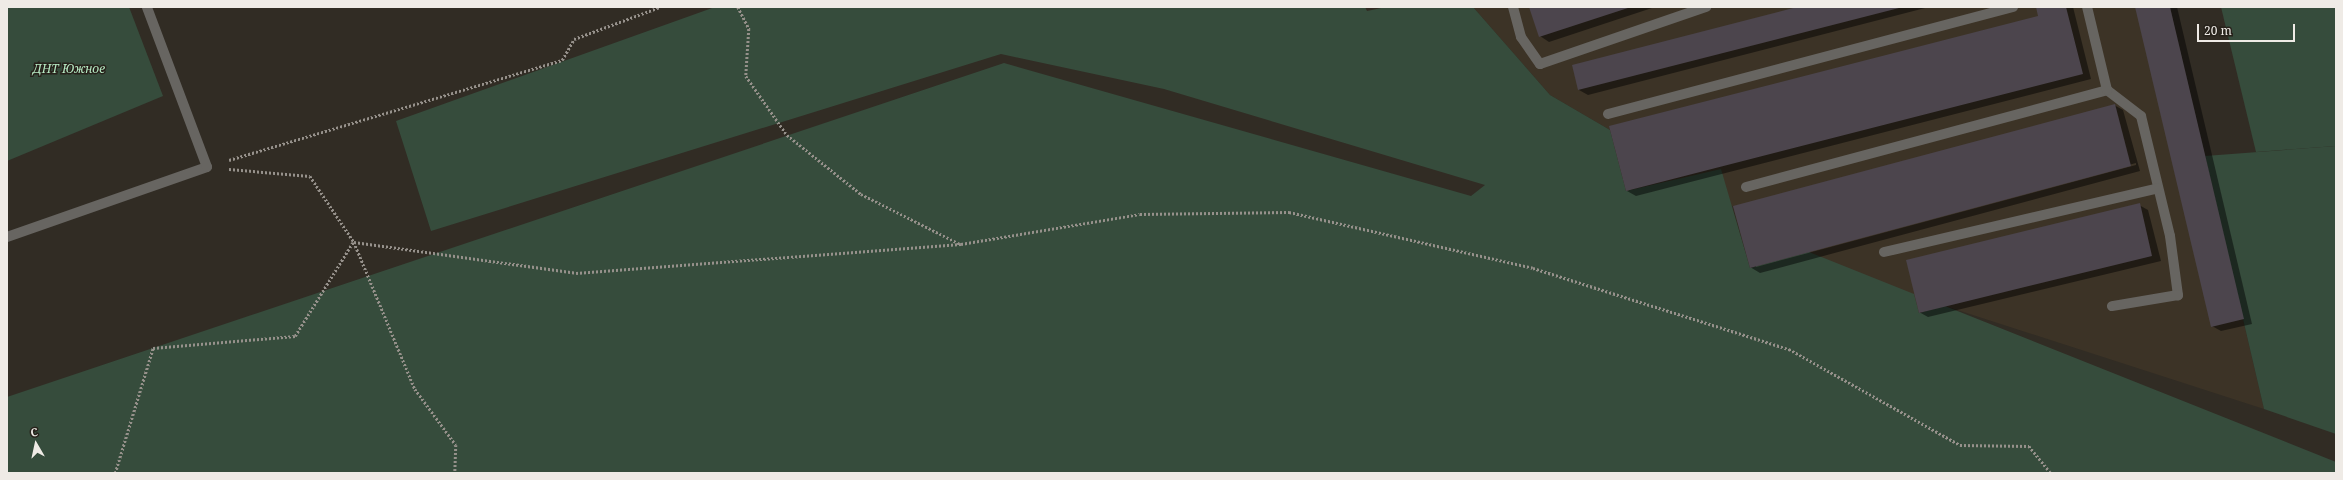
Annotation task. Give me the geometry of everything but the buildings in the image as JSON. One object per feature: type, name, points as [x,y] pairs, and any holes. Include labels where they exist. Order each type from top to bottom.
[{"type":"street","points":[[7,237],[207,167],[147,7]]},
{"type":"street","points":[[1513,7],[1521,37],[1540,64],[1706,7]]},
{"type":"street","points":[[1608,114],[2013,7]]},
{"type":"street","points":[[2087,7],[2107,90],[2141,116],[2170,236],[2178,295],[2112,306]]},
{"type":"street","points":[[1746,187],[2107,90]]},
{"type":"street","points":[[1884,252],[2158,188]]},
{"type":"path","points":[[207,167],[562,60],[574,39],[660,7]]},
{"type":"path","points":[[738,7],[749,29],[746,76],[787,136],[861,194],[961,244]]},
{"type":"path","points":[[207,167],[310,176],[354,242],[415,389],[456,445],[455,473]]},
{"type":"path","points":[[354,242],[576,273],[961,244],[1140,214],[1289,212],[1533,268],[1789,349],[1960,445],[2029,446],[2051,473]]},
{"type":"path","points":[[115,473],[153,348],[295,336],[354,242]]},
{"type":"shaded area","points":[[1473,7],[2170,7],[2264,409],[1945,306],[1919,313],[1809,252],[1750,268],[1733,206],[1626,191],[1610,130],[1550,95]]},
{"type":"green space","name":"ДНТ Южное","points":[[7,7],[129,7],[163,96],[7,161]]},
{"type":"green space","points":[[715,7],[1365,7],[1367,11],[1386,7],[1473,7],[1550,95],[1610,130],[1626,191],[1721,169],[1750,268],[1809,252],[1914,294],[1919,313],[1945,306],[2336,462],[2336,473],[7,473],[7,397],[1004,63],[1471,196],[1485,185],[1164,89],[1001,54],[431,231],[396,121]]},
{"type":"green space","points":[[2221,7],[2336,7],[2336,146],[2256,152]]},
{"type":"green space","points":[[2336,146],[2336,434],[2264,409],[2205,156]]}]
